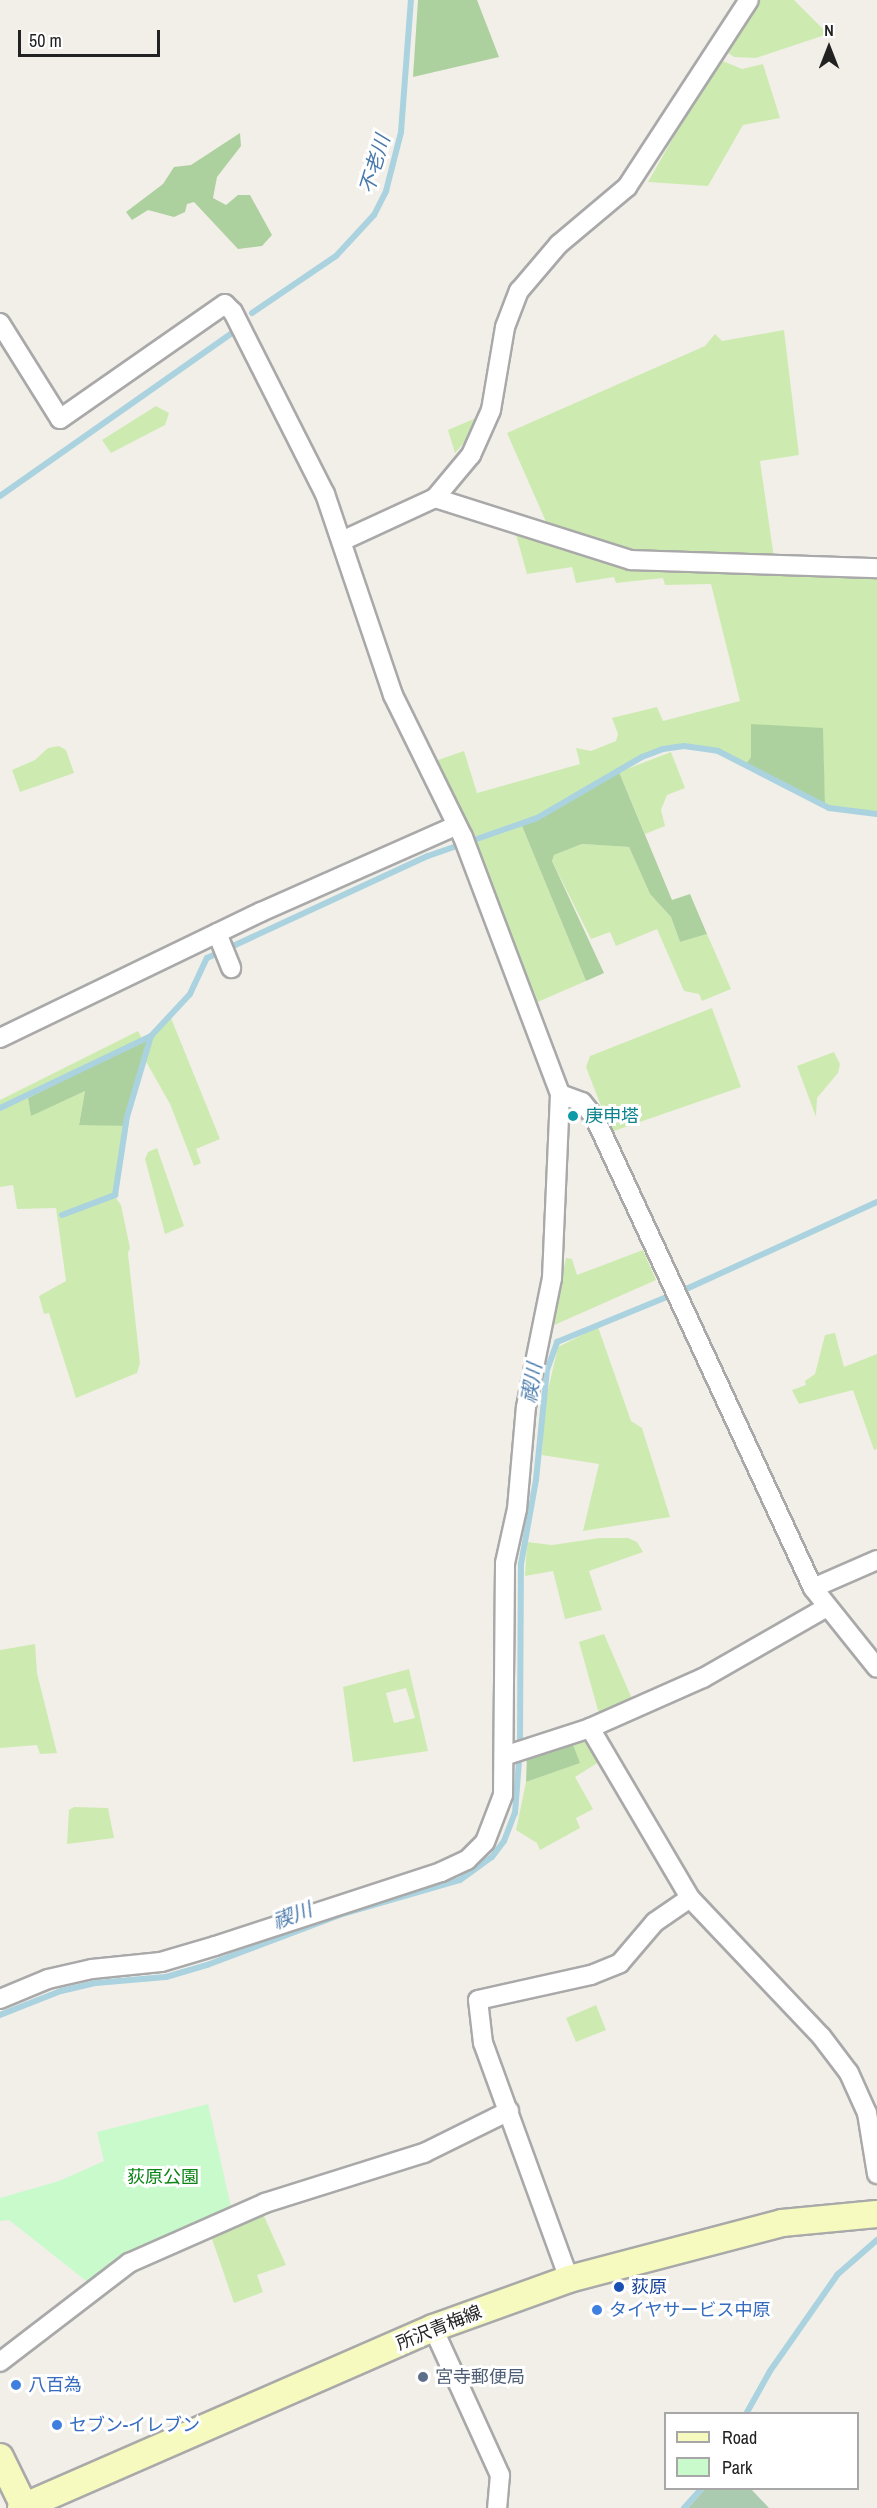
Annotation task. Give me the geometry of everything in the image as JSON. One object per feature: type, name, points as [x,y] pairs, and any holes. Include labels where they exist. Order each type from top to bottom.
[{"type":"main road","name":"所沢青梅線","points":[[24,2508],[434,2328],[570,2278],[782,2223],[877,2214]]},
{"type":"main road","points":[[0,2457],[24,2508]]},
{"type":"street","points":[[344,540],[435,498],[471,455],[491,410],[505,327],[519,291],[559,244],[627,187],[749,0]]},
{"type":"street","points":[[0,323],[60,419],[225,304],[245,332],[344,540],[393,695],[460,831],[560,1094],[552,1278],[526,1407],[517,1509],[505,1563],[503,1795],[485,1842],[466,1860],[215,1946],[161,1962],[92,1969],[48,1979],[0,1999]]},
{"type":"street","points":[[435,498],[631,560],[877,568]]},
{"type":"street","points":[[0,1038],[460,831]]},
{"type":"street","points":[[219,939],[231,968]]},
{"type":"street","points":[[560,1094],[582,1102],[595,1118],[672,1291],[813,1588],[877,1668]]},
{"type":"street","points":[[813,1588],[877,1560]]},
{"type":"street","points":[[504,1756],[590,1728],[703,1678],[827,1607]]},
{"type":"street","points":[[590,1728],[690,1898],[821,2036],[849,2073],[867,2113],[877,2174]]},
{"type":"street","points":[[570,2278],[483,2043],[478,2000],[591,1975],[620,1963],[655,1922],[690,1898]]},
{"type":"street","points":[[0,2362],[129,2263],[265,2203],[424,2153],[509,2111]]},
{"type":"street","points":[[434,2328],[500,2475],[497,2508]]},
{"type":"green space","points":[[418,0],[477,0],[499,57],[413,77]]},
{"type":"green space","points":[[759,0],[794,0],[828,34],[756,58],[734,57],[724,50]]},
{"type":"green space","points":[[718,59],[742,69],[763,64],[780,118],[743,125],[708,186],[648,182]]},
{"type":"green space","points":[[240,133],[241,146],[217,177],[213,198],[226,205],[238,195],[250,195],[272,235],[262,246],[238,249],[194,202],[187,204],[185,212],[174,217],[148,210],[132,220],[126,212],[163,184],[174,167],[191,165]]},
{"type":"green space","points":[[784,330],[799,455],[760,461],[774,558],[648,554],[547,524],[507,433],[705,346],[715,334],[722,341]]},
{"type":"green space","points":[[156,406],[169,413],[165,425],[111,453],[102,440]]},
{"type":"green space","points":[[476,418],[470,436],[455,453],[448,430]]},
{"type":"green space","points":[[515,531],[581,548],[877,575],[877,813],[825,805],[822,728],[751,757],[746,764],[719,749],[684,744],[662,748],[639,756],[536,816],[473,837],[435,761],[464,751],[477,793],[580,764],[576,748],[591,751],[616,741],[618,734],[612,718],[657,707],[663,721],[740,701],[711,584],[665,585],[663,578],[616,583],[614,577],[576,583],[572,567],[527,574]]},
{"type":"green space","points":[[751,724],[823,728],[825,805],[746,764],[751,757]]},
{"type":"green space","points":[[59,746],[66,750],[74,773],[20,792],[12,770],[35,760],[48,748]]},
{"type":"green space","points":[[671,752],[685,788],[667,795],[661,810],[665,826],[645,834],[619,772]]},
{"type":"green space","points":[[619,772],[672,900],[690,894],[707,934],[680,942],[671,917],[650,894],[629,847],[582,844],[554,855],[552,861],[604,973],[586,981],[522,826]]},
{"type":"green space","points":[[522,826],[586,981],[533,1004],[476,842]]},
{"type":"green space","points":[[582,844],[629,847],[650,894],[671,917],[680,942],[707,934],[731,989],[702,1001],[699,994],[684,991],[657,929],[616,946],[610,932],[591,939],[552,861],[554,855]]},
{"type":"green space","points":[[712,1008],[741,1087],[611,1132],[586,1067],[590,1056]]},
{"type":"green space","points":[[171,1018],[220,1139],[196,1149],[201,1163],[194,1166],[170,1104],[144,1058],[150,1037]]},
{"type":"green space","points":[[138,1031],[142,1039],[0,1106],[0,1100]]},
{"type":"green space","points":[[150,1037],[126,1126],[79,1125],[85,1091],[31,1116],[28,1098]]},
{"type":"green space","points":[[834,1052],[840,1064],[838,1073],[817,1098],[816,1117],[797,1066]]},
{"type":"green space","points":[[85,1091],[79,1124],[126,1126],[118,1183],[113,1194],[121,1205],[130,1248],[128,1253],[140,1363],[137,1373],[76,1398],[49,1313],[44,1314],[39,1296],[66,1281],[56,1208],[17,1209],[13,1185],[0,1187],[0,1110],[28,1098],[31,1115]]},
{"type":"green space","points":[[157,1148],[184,1226],[165,1234],[145,1159],[148,1152]]},
{"type":"green space","points":[[643,1250],[656,1280],[552,1326],[566,1258],[572,1259],[577,1275]]},
{"type":"green space","points":[[598,1327],[631,1421],[642,1428],[670,1517],[583,1531],[599,1464],[542,1455],[544,1407],[558,1347]]},
{"type":"green space","points":[[835,1333],[844,1367],[877,1354],[877,1449],[874,1450],[853,1390],[799,1404],[792,1390],[806,1385],[805,1381],[815,1374],[825,1335]]},
{"type":"green space","points":[[600,1538],[628,1538],[637,1542],[643,1552],[589,1571],[602,1610],[565,1619],[553,1571],[525,1576],[527,1542],[552,1545]]},
{"type":"green space","points":[[604,1634],[633,1701],[599,1714],[579,1642]]},
{"type":"green space","points":[[35,1644],[37,1673],[57,1753],[40,1754],[37,1745],[0,1748],[0,1650]]},
{"type":"green space","points":[[409,1669],[428,1751],[353,1762],[343,1687]],"holes":[[[406,1688],[415,1718],[394,1723],[386,1693]]]},
{"type":"green space","points":[[582,1738],[591,1741],[602,1760],[575,1777],[593,1809],[576,1818],[580,1828],[540,1850],[537,1843],[516,1830],[526,1782],[579,1763],[572,1742]]},
{"type":"green space","points":[[572,1742],[580,1763],[526,1782],[527,1754]]},
{"type":"green space","points":[[74,1807],[108,1808],[114,1838],[67,1844],[69,1810]]},
{"type":"green space","points":[[596,2005],[606,2030],[576,2042],[566,2018]]},
{"type":"green space","name":"荻原公園","points":[[208,2104],[231,2207],[227,2214],[90,2284],[9,2220],[0,2221],[0,2198],[59,2181],[104,2161],[97,2132]]},
{"type":"green space","points":[[263,2214],[286,2265],[257,2275],[263,2292],[234,2303],[211,2236]]},
{"type":"green space","points":[[704,2490],[752,2490],[769,2508],[688,2508]]},
{"type":"waterway","name":"不老川","points":[[252,313],[336,256],[374,215],[386,191],[401,132],[411,0]]},
{"type":"waterway","name":"不老川","points":[[0,496],[238,329]]},
{"type":"waterway","points":[[0,1108],[151,1036],[190,994],[207,958],[428,856],[537,818],[642,757],[663,749],[684,746],[718,751],[829,808],[877,814]]},
{"type":"waterway","points":[[62,1215],[115,1195],[127,1117],[151,1036]]},
{"type":"waterway","name":"禊川","points":[[520,1742],[521,1564],[536,1480],[547,1370],[557,1342],[684,1290],[877,1202]]},
{"type":"waterway","name":"禊川","points":[[0,2015],[61,1991],[96,1983],[166,1977],[207,1965],[342,1914],[460,1880],[492,1857],[504,1841],[515,1813],[519,1761]]},
{"type":"waterway","points":[[747,2412],[770,2371],[838,2274],[877,2240]]},
{"type":"waterway","points":[[684,2508],[700,2490]]},
{"type":"place","name":"庚申塔","points":[[573,1116]]},
{"type":"place","name":"荻原","points":[[619,2287]]},
{"type":"place","name":"タイヤサービス中原","points":[[597,2310]]},
{"type":"place","name":"宮寺郵便局","points":[[423,2377]]},
{"type":"place","name":"八百為","points":[[16,2385]]},
{"type":"place","name":"セブン-イレブン","points":[[57,2425]]}]
